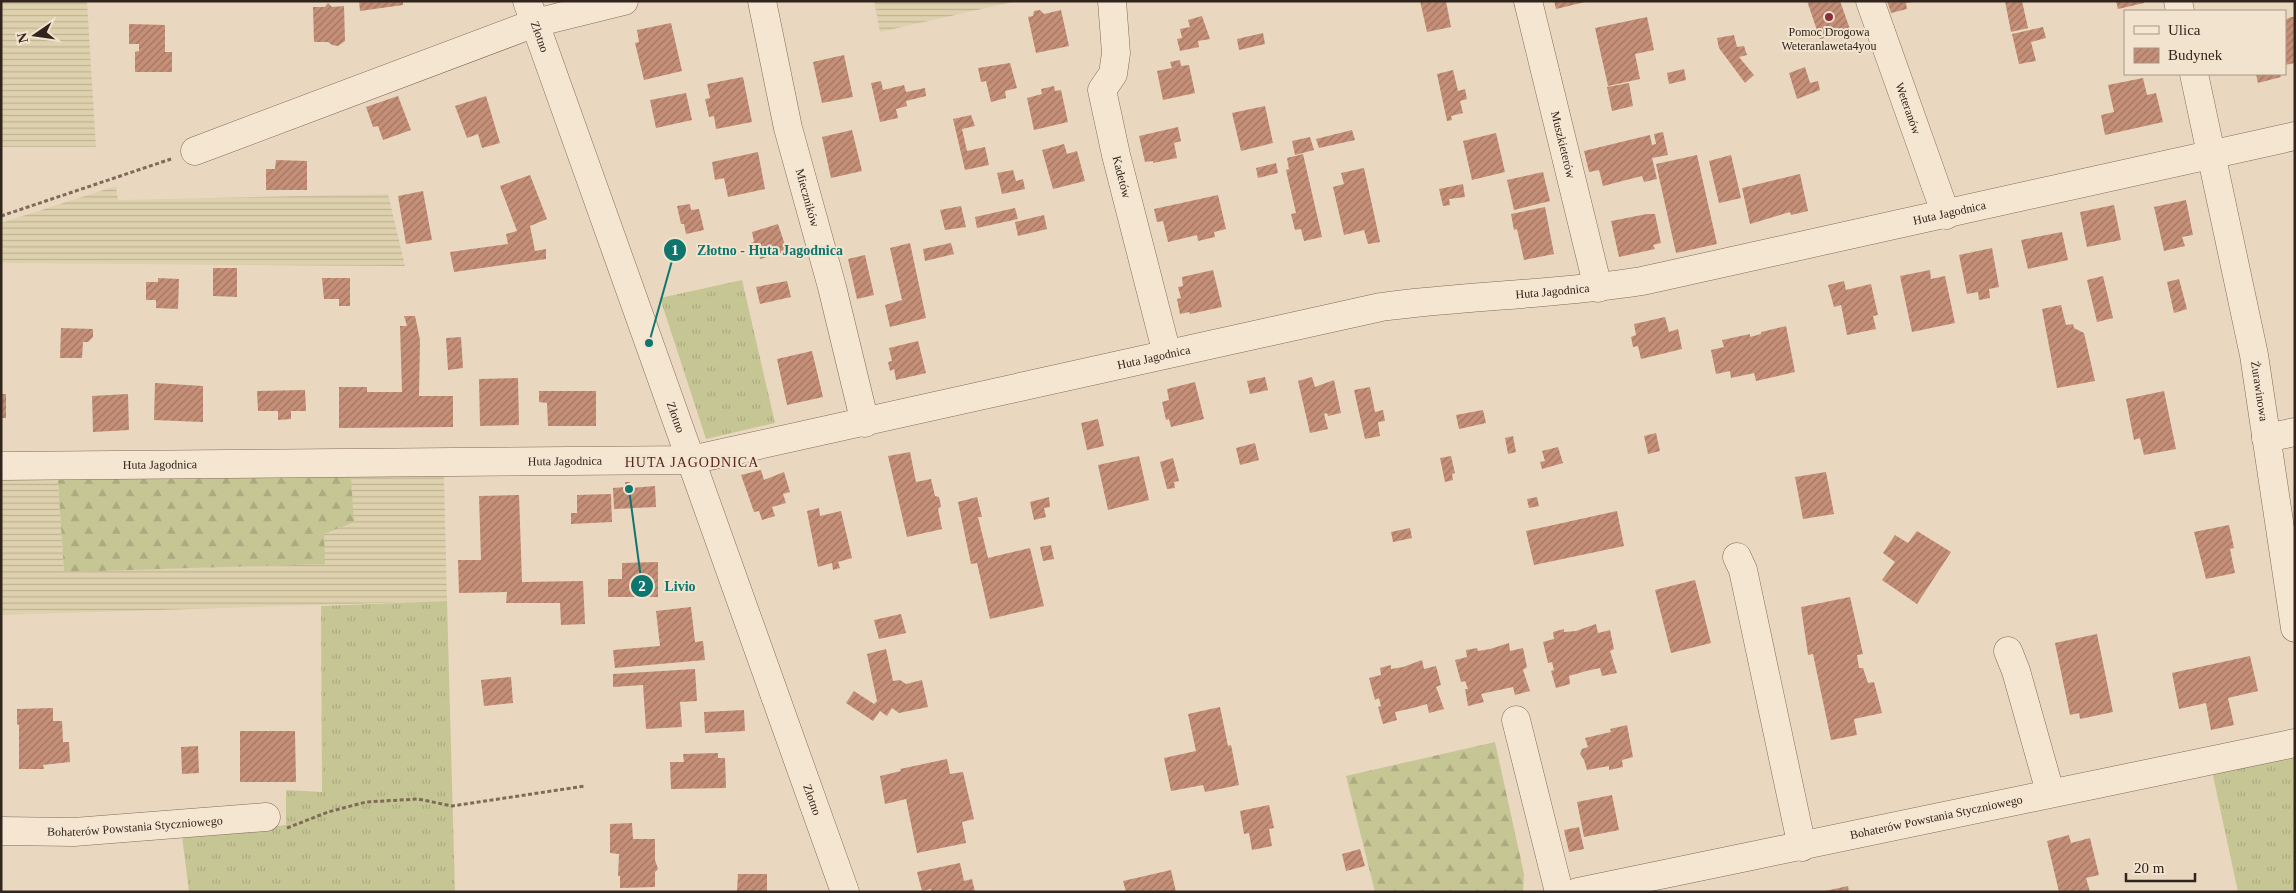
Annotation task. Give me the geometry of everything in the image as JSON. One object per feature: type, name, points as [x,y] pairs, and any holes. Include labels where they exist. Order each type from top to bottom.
[{"type":"street","points":[[195,151],[531,12],[624,1]]},
{"type":"street","name":"Mieczników","points":[[762,1],[791,138],[832,287],[864,423]]},
{"type":"street","name":"Kadetów","points":[[1112,1],[1116,53],[1113,74],[1102,90],[1116,155],[1167,354]]},
{"type":"street","name":"Muszkieterów","points":[[1528,1],[1598,288]]},
{"type":"street","name":"Weteranów","points":[[1870,1],[1946,215]]},
{"type":"street","name":"Złotno","points":[[531,12],[845,892]]},
{"type":"street","name":"Żurawinowa","points":[[2194,75],[2213,154],[2254,355],[2295,628]]},
{"type":"street","name":"Huta Jagodnica","points":[[1,466],[691,460],[1381,307],[1598,288],[1642,282],[2295,136]]},
{"type":"street","points":[[2266,438],[2295,432]]},
{"type":"street","points":[[1736,557],[1743,570],[1802,846]]},
{"type":"street","points":[[2008,651],[2016,671],[2050,792]]},
{"type":"street","points":[[1516,720],[1559,892]]},
{"type":"street","name":"Bohaterów Powstania Styczniowego","points":[[1578,892],[2050,792],[2295,743]]},
{"type":"street","name":"Bohaterów Powstania Styczniowego","points":[[1,831],[74,832],[272,823]]},
{"type":"path","points":[[1,216],[195,151]]},
{"type":"path","points":[[272,823],[294,828],[328,812],[366,802],[418,799],[452,806],[585,786]]},
{"type":"shaded area","points":[[1,1],[87,1],[96,147],[1,147]]},
{"type":"shaded area","points":[[874,1],[1017,1],[880,32]]},
{"type":"shaded area","points":[[116,186],[118,200],[388,194],[405,266],[1,263],[1,223]]},
{"type":"shaded area","points":[[350,463],[444,474],[447,601],[1,615],[1,469],[57,466],[64,571],[324,564],[324,534]]},
{"type":"green space","points":[[742,280],[775,423],[706,439],[660,298]]},
{"type":"green space","points":[[350,463],[354,522],[324,534],[325,564],[64,572],[57,466]]},
{"type":"green space","points":[[447,601],[455,892],[189,892],[182,836],[286,825],[286,790],[322,792],[321,606]]},
{"type":"green space","points":[[1495,742],[1524,874],[1523,892],[1375,892],[1346,776]]},
{"type":"green space","points":[[2295,753],[2295,892],[2238,892],[2212,771]]},
{"type":"building","points":[[359,1],[403,1],[403,5],[360,11]]},
{"type":"building","points":[[1420,1],[1446,1],[1451,27],[1427,32]]},
{"type":"building","points":[[1554,1],[1585,1],[1585,2],[1556,9]]},
{"type":"building","name":"Pomoc Drogowa Weteranlaweta4you","points":[[1807,1],[1840,1],[1851,32],[1820,39]]},
{"type":"building","points":[[1887,1],[1912,2],[1906,3],[1907,9],[1891,13]]},
{"type":"building","points":[[2005,1],[2022,1],[2028,28],[2011,32]]},
{"type":"building","points":[[2116,1],[2144,1],[2144,3],[2118,9]]},
{"type":"building","points":[[328,3],[332,7],[344,6],[345,41],[338,46],[328,42],[314,42],[313,7],[325,7]]},
{"type":"building","points":[[1040,10],[1044,14],[1061,10],[1069,46],[1036,53],[1028,17],[1033,16],[1034,11]]},
{"type":"building","points":[[1202,16],[1210,39],[1198,41],[1199,47],[1180,51],[1177,39],[1182,38],[1180,29],[1190,27],[1188,20]]},
{"type":"building","points":[[1647,17],[1654,50],[1635,54],[1640,79],[1608,86],[1595,28]]},
{"type":"building","points":[[2295,17],[2295,63],[2286,65],[2286,20]]},
{"type":"building","points":[[671,23],[682,71],[644,80],[635,43],[639,42],[637,30]]},
{"type":"building","points":[[129,24],[165,25],[165,52],[172,52],[172,72],[135,72],[135,52],[139,51],[139,44],[129,44]]},
{"type":"building","points":[[2043,27],[2046,38],[2031,42],[2036,61],[2019,64],[2012,34]]},
{"type":"building","points":[[1263,33],[1265,44],[1239,50],[1237,39]]},
{"type":"building","points":[[1734,35],[1737,47],[1744,46],[1747,55],[1739,57],[1754,75],[1745,83],[1719,48],[1717,38]]},
{"type":"building","points":[[844,55],[853,97],[822,103],[813,62]]},
{"type":"building","points":[[1180,60],[1181,66],[1189,65],[1195,93],[1163,100],[1157,71],[1172,68],[1170,62]]},
{"type":"building","points":[[1010,63],[1017,88],[1005,91],[1006,98],[991,102],[986,81],[981,82],[978,68]]},
{"type":"building","points":[[1805,67],[1810,83],[1818,81],[1820,90],[1797,99],[1789,73]]},
{"type":"building","points":[[1684,69],[1686,80],[1669,84],[1667,73]]},
{"type":"building","points":[[1453,70],[1458,91],[1465,89],[1467,99],[1460,101],[1463,113],[1451,116],[1452,120],[1447,121],[1437,74]]},
{"type":"building","points":[[2256,75],[2280,75],[2281,77],[2258,83]]},
{"type":"building","points":[[743,77],[752,122],[716,129],[714,116],[709,117],[705,99],[710,98],[707,84]]},
{"type":"building","points":[[2143,78],[2147,95],[2156,93],[2163,122],[2105,135],[2101,115],[2114,112],[2108,85]]},
{"type":"building","points":[[881,81],[883,90],[904,85],[906,92],[925,88],[926,96],[906,101],[907,106],[896,109],[898,118],[880,122],[871,83]]},
{"type":"building","points":[[1629,83],[1633,106],[1612,111],[1607,87]]},
{"type":"building","points":[[1054,86],[1055,91],[1061,90],[1068,122],[1034,130],[1027,98],[1042,94],[1041,89]]},
{"type":"building","points":[[686,93],[692,120],[656,128],[650,100]]},
{"type":"building","points":[[398,96],[411,130],[383,140],[378,126],[373,127],[366,107]]},
{"type":"building","points":[[486,96],[500,143],[482,148],[478,134],[467,138],[455,106]]},
{"type":"building","points":[[1265,106],[1273,143],[1241,151],[1232,113]]},
{"type":"building","points":[[971,115],[975,126],[962,129],[967,151],[985,147],[989,165],[965,170],[953,119]]},
{"type":"building","points":[[1178,127],[1181,141],[1174,143],[1177,158],[1153,163],[1153,161],[1145,162],[1139,136]]},
{"type":"building","points":[[852,130],[862,171],[831,178],[822,137]]},
{"type":"building","points":[[1352,130],[1355,140],[1319,148],[1316,139]]},
{"type":"building","points":[[1663,132],[1668,155],[1652,158],[1657,179],[1644,182],[1642,176],[1603,186],[1599,170],[1589,172],[1584,151],[1650,135],[1652,145],[1656,144],[1654,134]]},
{"type":"building","points":[[1496,133],[1505,172],[1472,180],[1463,141]]},
{"type":"building","points":[[1310,137],[1314,150],[1295,155],[1292,141]]},
{"type":"building","points":[[1064,144],[1067,154],[1077,151],[1085,181],[1053,189],[1042,150]]},
{"type":"building","points":[[758,152],[765,189],[728,197],[724,178],[715,180],[712,162]]},
{"type":"building","points":[[1303,154],[1322,237],[1304,241],[1301,229],[1295,230],[1291,214],[1296,213],[1286,170],[1289,169],[1287,158]]},
{"type":"building","points":[[1697,155],[1717,244],[1676,253],[1656,164]]},
{"type":"building","points":[[1731,155],[1741,198],[1719,203],[1709,161]]},
{"type":"building","points":[[276,160],[307,161],[307,190],[266,190],[266,169],[275,169]]},
{"type":"building","points":[[1276,163],[1278,173],[1258,178],[1256,168]]},
{"type":"building","points":[[1364,168],[1380,242],[1368,244],[1364,230],[1344,235],[1333,187],[1344,184],[1341,173]]},
{"type":"building","points":[[1013,170],[1016,181],[1023,179],[1025,189],[1002,194],[997,173]]},
{"type":"building","points":[[1543,172],[1550,201],[1514,210],[1507,180]]},
{"type":"building","points":[[1800,174],[1808,211],[1791,215],[1790,212],[1750,224],[1742,188]]},
{"type":"building","points":[[530,175],[547,219],[530,226],[535,251],[546,249],[546,259],[454,272],[450,252],[508,244],[506,234],[517,231],[500,186]]},
{"type":"building","points":[[1463,184],[1465,197],[1449,199],[1450,205],[1443,206],[1439,189]]},
{"type":"building","points":[[423,191],[432,240],[406,244],[398,196]]},
{"type":"building","points":[[1218,195],[1226,229],[1214,232],[1215,237],[1198,241],[1197,235],[1168,242],[1163,221],[1157,222],[1154,209]]},
{"type":"building","points":[[2186,200],[2193,235],[2182,237],[2185,246],[2164,251],[2154,207]]},
{"type":"building","points":[[690,204],[691,210],[699,209],[704,230],[686,234],[684,224],[681,224],[677,206]]},
{"type":"building","points":[[2114,205],[2121,240],[2087,247],[2080,212]]},
{"type":"building","points":[[961,206],[966,227],[945,230],[940,210]]},
{"type":"building","points":[[1545,207],[1554,254],[1524,260],[1517,229],[1514,230],[1511,214]]},
{"type":"building","points":[[1015,208],[1018,219],[977,228],[975,217]]},
{"type":"building","points":[[1655,214],[1661,243],[1653,245],[1655,249],[1619,257],[1611,221]]},
{"type":"building","points":[[1044,215],[1047,229],[1018,236],[1015,222]]},
{"type":"building","points":[[778,224],[787,251],[760,259],[759,254],[751,256],[747,244],[754,242],[752,232]]},
{"type":"building","points":[[2062,232],[2068,260],[2028,269],[2021,240]]},
{"type":"building","points":[[910,243],[926,318],[890,327],[885,305],[902,300],[890,248]]},
{"type":"building","points":[[951,243],[954,254],[925,261],[923,249]]},
{"type":"building","points":[[1992,248],[1999,287],[1989,289],[1990,298],[1979,300],[1978,292],[1967,294],[1959,255]]},
{"type":"building","points":[[865,255],[874,295],[857,299],[848,259]]},
{"type":"building","points":[[213,268],[237,268],[237,297],[213,296]]},
{"type":"building","points":[[1213,270],[1222,307],[1190,314],[1189,312],[1180,314],[1177,299],[1181,298],[1178,287],[1183,286],[1182,277]]},
{"type":"building","points":[[1930,270],[1931,279],[1945,276],[1955,323],[1912,332],[1900,276]]},
{"type":"building","points":[[2103,276],[2113,318],[2097,322],[2087,280]]},
{"type":"building","points":[[158,278],[179,279],[178,309],[156,308],[156,300],[146,300],[146,282],[158,282]]},
{"type":"building","points":[[322,278],[350,278],[350,306],[339,306],[339,299],[324,299]]},
{"type":"building","points":[[2179,279],[2187,309],[2174,313],[2167,282]]},
{"type":"building","points":[[787,281],[791,297],[760,304],[756,287]]},
{"type":"building","points":[[1844,281],[1846,290],[1871,284],[1878,315],[1873,316],[1876,329],[1847,335],[1841,305],[1834,307],[1828,285]]},
{"type":"building","points":[[2061,305],[2066,325],[2073,324],[2074,328],[2084,333],[2095,381],[2057,388],[2042,309]]},
{"type":"building","points":[[404,316],[415,316],[420,340],[419,396],[453,396],[453,427],[339,428],[339,387],[367,387],[367,392],[402,392],[400,326],[407,326]]},
{"type":"building","points":[[1665,317],[1669,332],[1678,329],[1682,349],[1641,359],[1638,346],[1633,347],[1631,337],[1636,335],[1634,324]]},
{"type":"building","points":[[1786,326],[1795,372],[1756,381],[1754,373],[1731,378],[1730,371],[1716,374],[1711,350],[1724,347],[1722,340],[1750,334],[1750,337],[1761,334],[1761,332]]},
{"type":"building","points":[[61,328],[93,329],[93,337],[88,342],[83,342],[82,358],[60,358]]},
{"type":"building","points":[[461,337],[463,368],[448,370],[446,338]]},
{"type":"building","points":[[918,341],[926,373],[896,380],[894,369],[890,371],[888,362],[892,361],[889,348]]},
{"type":"building","points":[[812,351],[823,397],[787,405],[777,359]]},
{"type":"building","points":[[1265,377],[1268,390],[1250,394],[1247,381]]},
{"type":"building","points":[[1312,377],[1315,387],[1334,380],[1341,413],[1328,416],[1327,413],[1324,414],[1328,429],[1310,433],[1298,381]]},
{"type":"building","points":[[518,378],[519,425],[480,426],[479,379]]},
{"type":"building","points":[[1195,382],[1204,419],[1171,427],[1169,419],[1166,420],[1162,402],[1169,400],[1167,389]]},
{"type":"building","points":[[155,383],[203,386],[203,422],[154,420]]},
{"type":"building","points":[[1370,387],[1375,412],[1383,410],[1385,421],[1378,422],[1380,436],[1365,439],[1354,390]]},
{"type":"building","points":[[305,390],[306,411],[291,411],[291,419],[278,420],[278,411],[258,411],[257,391]]},
{"type":"building","points":[[539,391],[596,391],[596,426],[548,426],[547,403],[539,402]]},
{"type":"building","points":[[2164,391],[2176,449],[2144,455],[2140,438],[2134,440],[2126,399]]},
{"type":"building","points":[[1,394],[6,394],[6,418],[1,418]]},
{"type":"building","points":[[128,394],[129,430],[93,432],[92,396]]},
{"type":"building","points":[[1483,410],[1486,423],[1459,429],[1456,415]]},
{"type":"building","points":[[1098,419],[1104,446],[1087,450],[1081,423]]},
{"type":"building","points":[[1656,433],[1660,451],[1648,454],[1644,436]]},
{"type":"building","points":[[1513,436],[1516,452],[1508,454],[1505,438]]},
{"type":"building","points":[[1255,443],[1259,460],[1240,465],[1236,448]]},
{"type":"building","points":[[1558,447],[1563,463],[1542,469],[1540,462],[1545,461],[1542,451]]},
{"type":"building","points":[[910,452],[916,482],[931,479],[935,496],[939,497],[941,506],[938,509],[942,529],[907,537],[888,456]]},
{"type":"building","points":[[1139,456],[1149,500],[1108,510],[1098,465]]},
{"type":"building","points":[[1451,456],[1455,473],[1452,474],[1453,480],[1445,482],[1440,458]]},
{"type":"building","points":[[1173,458],[1179,481],[1174,482],[1175,488],[1167,489],[1160,462]]},
{"type":"building","points":[[761,470],[764,480],[784,472],[790,492],[783,494],[786,503],[772,507],[775,516],[762,520],[759,511],[754,512],[741,475]]},
{"type":"building","points":[[1826,472],[1834,514],[1803,519],[1795,477]]},
{"type":"building","points":[[625,482],[630,482],[631,488],[655,486],[656,507],[614,509],[613,488],[625,487]]},
{"type":"building","points":[[611,494],[612,522],[571,524],[571,513],[577,513],[577,495]]},
{"type":"building","points":[[519,495],[522,582],[583,581],[585,624],[561,625],[560,603],[506,603],[507,592],[459,593],[458,560],[481,560],[479,496]]},
{"type":"building","points":[[977,497],[982,517],[978,517],[988,558],[1030,548],[1044,606],[990,619],[977,563],[971,564],[958,502]]},
{"type":"building","points":[[1049,497],[1050,507],[1044,508],[1046,517],[1034,520],[1030,502]]},
{"type":"building","points":[[1537,497],[1539,506],[1529,508],[1527,499]]},
{"type":"building","points":[[819,508],[820,516],[841,511],[852,558],[838,562],[840,568],[833,570],[832,563],[818,567],[807,511]]},
{"type":"building","points":[[1617,511],[1624,546],[1534,565],[1526,531]]},
{"type":"building","points":[[2229,525],[2234,548],[2230,549],[2235,573],[2206,579],[2194,532]]},
{"type":"building","points":[[1410,528],[1412,538],[1393,542],[1391,532]]},
{"type":"building","points":[[1917,531],[1951,552],[1917,604],[1882,580],[1895,562],[1883,553],[1895,535],[1908,543]]},
{"type":"building","points":[[1051,545],[1054,559],[1043,561],[1040,547]]},
{"type":"building","points":[[658,562],[658,597],[608,597],[608,579],[622,579],[622,563]]},
{"type":"building","points":[[1695,580],[1711,643],[1671,653],[1655,590]]},
{"type":"building","points":[[1850,597],[1863,654],[1857,655],[1859,668],[1863,668],[1868,683],[1874,682],[1882,713],[1854,719],[1857,735],[1831,740],[1813,654],[1808,655],[1801,607]]},
{"type":"building","points":[[691,607],[695,642],[703,641],[705,660],[615,668],[613,650],[660,646],[656,611]]},
{"type":"building","points":[[901,614],[906,633],[879,639],[874,620]]},
{"type":"building","points":[[1596,624],[1598,633],[1610,630],[1614,649],[1610,651],[1617,673],[1602,676],[1600,668],[1586,671],[1569,676],[1570,684],[1556,688],[1551,671],[1554,670],[1552,662],[1548,663],[1543,642],[1554,639],[1553,632],[1564,629],[1564,632],[1576,631]]},
{"type":"building","points":[[2097,634],[2113,712],[2080,719],[2079,713],[2070,715],[2055,643]]},
{"type":"building","points":[[1509,643],[1510,651],[1523,648],[1527,667],[1523,670],[1530,691],[1515,695],[1513,687],[1481,694],[1484,702],[1468,706],[1465,689],[1468,689],[1465,681],[1461,682],[1455,660],[1467,657],[1466,650],[1477,648],[1478,651]]},
{"type":"building","points":[[886,649],[893,681],[900,680],[906,684],[922,680],[928,707],[899,713],[892,708],[887,716],[880,711],[873,721],[846,703],[854,691],[874,704],[877,701],[867,654]]},
{"type":"building","points":[[2250,656],[2258,691],[2228,698],[2234,725],[2211,730],[2206,703],[2179,709],[2172,673]]},
{"type":"building","points":[[1422,660],[1424,669],[1436,666],[1441,685],[1436,687],[1444,709],[1429,713],[1427,704],[1395,712],[1397,720],[1383,724],[1378,707],[1381,706],[1379,698],[1375,700],[1369,678],[1381,675],[1380,668],[1391,665],[1391,669],[1403,667]]},
{"type":"building","points":[[695,669],[697,701],[680,702],[682,727],[646,729],[643,685],[613,687],[613,674]]},
{"type":"building","points":[[511,677],[513,703],[484,706],[481,680]]},
{"type":"building","points":[[1220,707],[1228,746],[1231,745],[1239,785],[1205,792],[1203,785],[1171,791],[1164,758],[1196,751],[1188,714]]},
{"type":"building","points":[[53,708],[53,721],[62,721],[63,742],[69,742],[70,762],[43,765],[44,769],[19,769],[17,709]]},
{"type":"building","points":[[744,710],[745,731],[705,733],[704,712]]},
{"type":"building","points":[[1627,725],[1633,757],[1622,760],[1623,767],[1609,770],[1609,766],[1587,770],[1580,754],[1582,749],[1588,747],[1585,738],[1611,732],[1610,729]]},
{"type":"building","points":[[240,731],[295,731],[296,782],[240,782]]},
{"type":"building","points":[[198,746],[199,773],[182,774],[181,747]]},
{"type":"building","points":[[718,753],[718,758],[725,758],[726,788],[671,789],[670,762],[684,762],[683,754]]},
{"type":"building","points":[[947,759],[950,774],[963,772],[974,819],[962,822],[966,843],[917,853],[906,799],[885,804],[880,776],[901,771],[900,769]]},
{"type":"building","points":[[1612,795],[1619,830],[1584,837],[1577,802]]},
{"type":"building","points":[[1269,805],[1274,828],[1269,829],[1272,846],[1252,850],[1249,833],[1244,834],[1240,811]]},
{"type":"building","points":[[632,823],[633,839],[655,839],[655,860],[658,869],[655,872],[655,887],[620,888],[620,876],[618,876],[619,854],[610,853],[610,824]]},
{"type":"building","points":[[1579,827],[1584,849],[1569,852],[1564,830]]},
{"type":"building","points":[[2069,835],[2071,843],[2090,838],[2099,875],[2086,878],[2090,892],[2059,892],[2047,841]]},
{"type":"building","points":[[1360,849],[1365,866],[1346,871],[1342,854]]},
{"type":"building","points":[[960,863],[964,881],[972,879],[975,892],[931,892],[931,889],[922,891],[917,872]]},
{"type":"building","points":[[1171,870],[1176,892],[1126,892],[1123,881]]},
{"type":"building","points":[[738,874],[767,874],[767,892],[737,892]]},
{"type":"building","points":[[1848,886],[1849,892],[1825,892],[1825,891]]},
{"type":"place","name":"Pomoc Drogowa Weteranlaweta4you","points":[[1829,17]]},
{"type":"place","name":"Złotno - Huta Jagodnica","points":[[649,343]]},
{"type":"place","name":"Livio","points":[[629,489]]},
{"type":"district","name":"HUTA JAGODNICA","points":[[692,462]]}]
